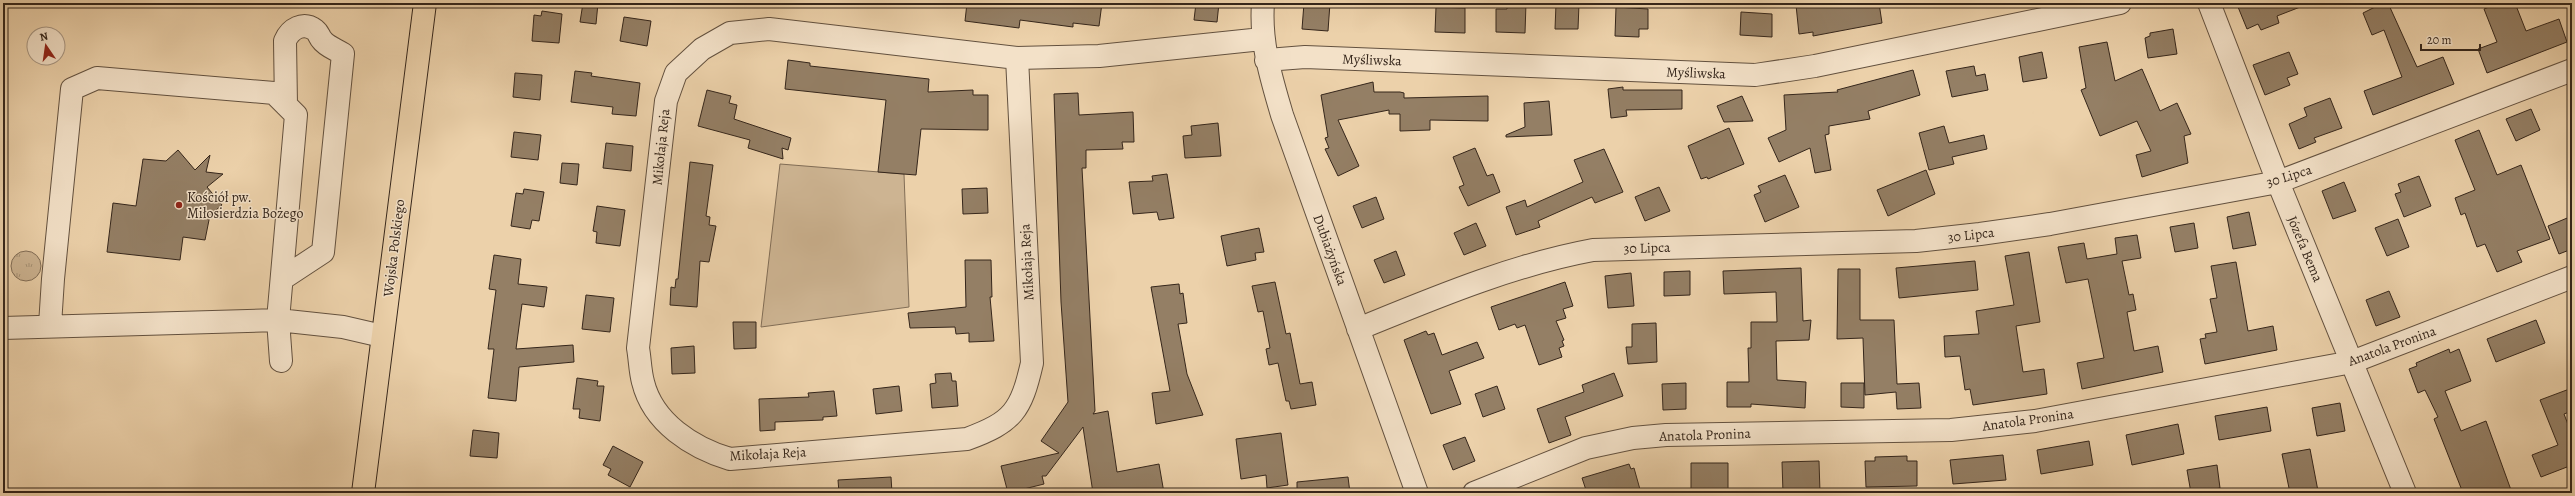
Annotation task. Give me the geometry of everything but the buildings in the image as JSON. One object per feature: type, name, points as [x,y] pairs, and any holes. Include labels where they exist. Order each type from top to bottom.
[{"type":"main road","name":"Wojska Polskiego","points":[[363,493],[425,3]]},
{"type":"street","name":"Dubiażyńska","points":[[1263,3],[1262,39],[1266,60],[1282,115],[1417,493]]},
{"type":"street","name":"Myśliwska","points":[[1266,60],[1305,57],[1755,75],[1815,66],[2120,3]]},
{"type":"street","name":"Józefa Bema","points":[[2209,3],[2278,182],[2405,493]]},
{"type":"street","points":[[282,279],[323,252],[343,54],[322,41],[320,35],[310,27],[297,27],[288,35],[285,41],[286,105]]},
{"type":"street","name":"Mikołaja Reja","points":[[1017,58],[1032,363],[1025,394],[1013,414],[994,428],[967,438],[730,459],[707,452],[682,437],[655,409],[643,383],[638,348],[666,102],[676,73],[702,49],[730,33],[769,29],[1017,58],[1100,56],[1262,39]]},
{"type":"street","name":"30 Lipca","points":[[1358,329],[1471,284],[1562,256],[1593,250],[1916,240],[1972,235],[2050,224],[2278,182],[2572,70]]},
{"type":"street","points":[[50,325],[53,279],[72,89],[96,78],[274,93],[296,115],[278,320],[281,361]]},
{"type":"street","name":"Anatola Pronina","points":[[1474,493],[1586,448],[1632,438],[1966,428],[2035,421],[2352,362],[2572,277]]},
{"type":"street","points":[[3,328],[50,325],[278,320],[343,326],[382,336]]},
{"type":"green space","points":[[780,164],[904,174],[909,307],[761,327]]},
{"type":"green space","points":[[26,251],[37,255],[41,266],[37,277],[26,281],[15,277],[11,266],[15,255]]},
{"type":"place","name":"Kościół pw. Miłosierdzia Bożego","points":[[179,205]]}]
